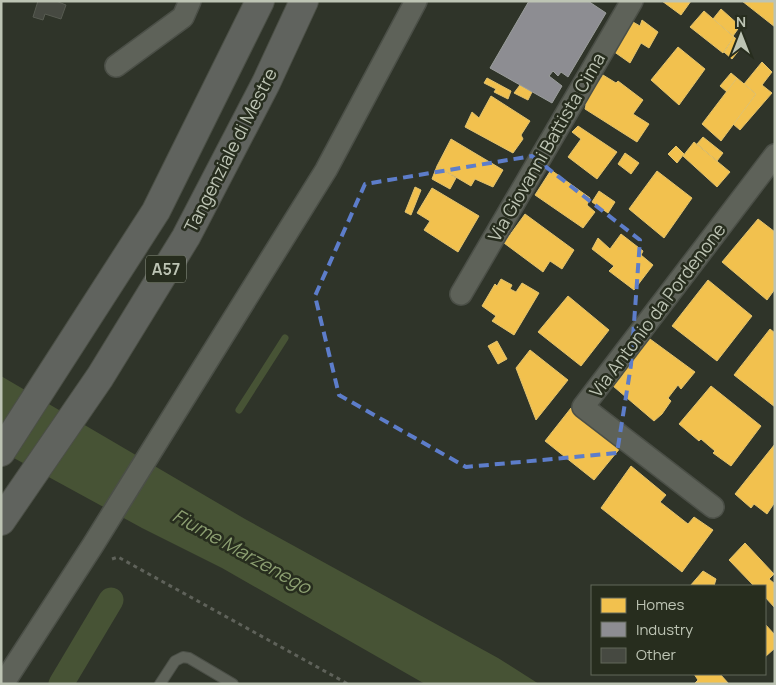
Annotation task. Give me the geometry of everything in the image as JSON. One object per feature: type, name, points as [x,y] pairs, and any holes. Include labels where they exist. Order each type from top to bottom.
[{"type":"highway","name":"A57","points":[[1,452],[156,211],[260,1]]},
{"type":"highway","name":"Tangenziale di Mestre","points":[[6,514],[100,377],[186,236],[266,83],[304,1]]},
{"type":"street","points":[[116,66],[183,17],[190,1]]},
{"type":"street","points":[[3,684],[78,569],[326,170],[416,1]]},
{"type":"street","name":"Via Giovanni Battista Cima","points":[[461,294],[632,1]]},
{"type":"street","name":"Via Antonio da Pordenone","points":[[713,507],[583,407],[775,155]]},
{"type":"lane","points":[[160,684],[177,660],[184,657],[189,658],[233,684]]},
{"type":"path","points":[[78,569],[118,557],[348,684]]},
{"type":"highlighted area","points":[[532,156],[640,240],[631,365],[617,453],[466,467],[339,395],[315,296],[365,184]]},
{"type":"water","name":"Fiume Marzenego","points":[[1,376],[245,519],[498,658],[539,684],[425,684],[222,568],[142,528],[1,451]]},
{"type":"building: Homes","points":[[662,1],[691,1],[681,15]]},
{"type":"building: Homes","points":[[742,1],[775,1],[775,27]]},
{"type":"building: Homes","points":[[721,9],[740,26],[733,36],[713,19]]},
{"type":"building: Homes","points":[[704,11],[734,37],[723,53],[690,27]]},
{"type":"building: Homes","points":[[642,20],[658,32],[649,48],[641,43],[630,63],[613,51],[623,33],[626,35],[633,22],[640,26]]},
{"type":"building: Homes","points":[[734,37],[743,45],[732,59],[724,52]]},
{"type":"building: Homes","points":[[678,47],[705,69],[679,105],[651,80]]},
{"type":"building: Homes","points":[[762,62],[772,72],[762,85],[772,93],[740,130],[733,124],[756,94],[744,84]]},
{"type":"building: Homes","points":[[731,73],[737,78],[727,92],[720,86]]},
{"type":"building: Homes","points":[[603,75],[616,83],[618,81],[643,100],[633,114],[649,124],[637,142],[585,109],[586,105],[583,103]]},
{"type":"building: Homes","points":[[487,78],[511,91],[508,99],[494,92],[496,89],[484,83]]},
{"type":"building: Homes","points":[[737,78],[756,94],[721,141],[702,124]]},
{"type":"building: Homes","points":[[520,85],[532,92],[528,100],[514,93]]},
{"type":"building: Homes","points":[[491,96],[530,121],[521,135],[523,139],[513,153],[465,127],[472,112],[479,118]]},
{"type":"building: Homes","points":[[578,126],[617,152],[597,179],[568,157],[581,139],[572,132]]},
{"type":"building: Homes","points":[[703,137],[723,153],[717,161],[697,144]]},
{"type":"building: Homes","points":[[451,139],[503,170],[493,187],[475,179],[471,186],[437,166]]},
{"type":"building: Homes","points":[[694,142],[730,172],[717,187],[683,156]]},
{"type":"building: Homes","points":[[676,146],[684,154],[677,163],[668,154]]},
{"type":"building: Homes","points":[[625,153],[639,163],[631,174],[618,164]]},
{"type":"building: Homes","points":[[437,166],[456,178],[450,189],[432,179]]},
{"type":"building: Homes","points":[[551,170],[590,198],[587,205],[595,212],[583,228],[535,195]]},
{"type":"building: Homes","points":[[657,171],[692,198],[664,238],[629,209]]},
{"type":"building: Homes","points":[[415,187],[421,190],[411,215],[405,212]]},
{"type":"building: Homes","points":[[432,188],[479,216],[458,252],[424,230],[430,221],[417,213]]},
{"type":"building: Homes","points":[[599,191],[615,202],[608,213],[592,202]]},
{"type":"building: Homes","points":[[525,214],[574,250],[562,269],[550,261],[543,272],[504,243]]},
{"type":"building: Homes","points":[[758,219],[775,232],[775,289],[767,300],[722,262]]},
{"type":"building: Homes","points":[[621,234],[643,251],[641,255],[653,265],[634,290],[609,271],[614,266],[592,249],[598,238],[610,249]]},
{"type":"building: Homes","points":[[501,279],[512,285],[510,289],[516,292],[522,283],[539,293],[514,335],[492,321],[496,316],[482,306],[495,284],[497,286]]},
{"type":"building: Homes","points":[[708,280],[752,316],[717,361],[672,326]]},
{"type":"building: Homes","points":[[568,296],[609,330],[581,366],[538,332]]},
{"type":"building: Homes","points":[[770,329],[775,333],[775,407],[734,375]]},
{"type":"building: Homes","points":[[650,339],[695,372],[681,389],[678,385],[668,398],[671,401],[662,414],[654,421],[613,386],[623,375],[622,372]]},
{"type":"building: Homes","points":[[497,341],[507,359],[498,364],[488,346]]},
{"type":"building: Homes","points":[[530,350],[568,380],[536,420],[516,368]]},
{"type":"building: Homes","points":[[711,386],[761,426],[731,466],[713,453],[715,451],[701,439],[699,441],[679,424]]},
{"type":"building: Homes","points":[[571,408],[621,447],[594,480],[545,441]]},
{"type":"building: Homes","points":[[775,444],[775,502],[767,514],[754,504],[751,508],[735,494]]},
{"type":"building: Homes","points":[[631,466],[666,495],[660,502],[688,524],[694,517],[713,530],[682,572],[601,508]]},
{"type":"building: Homes","points":[[745,543],[774,574],[769,579],[775,584],[775,608],[766,598],[766,585],[753,585],[729,560]]},
{"type":"building: Homes","points":[[703,571],[716,579],[714,585],[691,585]]},
{"type":"building: Homes","points":[[766,625],[775,635],[775,648],[766,656]]},
{"type":"building: Homes","points":[[695,675],[721,675],[729,684],[694,684],[698,680]]},
{"type":"building: Industry","points":[[529,1],[588,1],[606,13],[568,77],[561,72],[558,76],[553,71],[549,76],[562,86],[552,103],[490,68]]},
{"type":"building: Other","points":[[38,1],[56,1],[66,5],[61,19],[45,14],[43,20],[33,17]]},
{"type":"waterway","points":[[239,410],[285,338]]},
{"type":"waterway","points":[[61,684],[111,600]]}]
